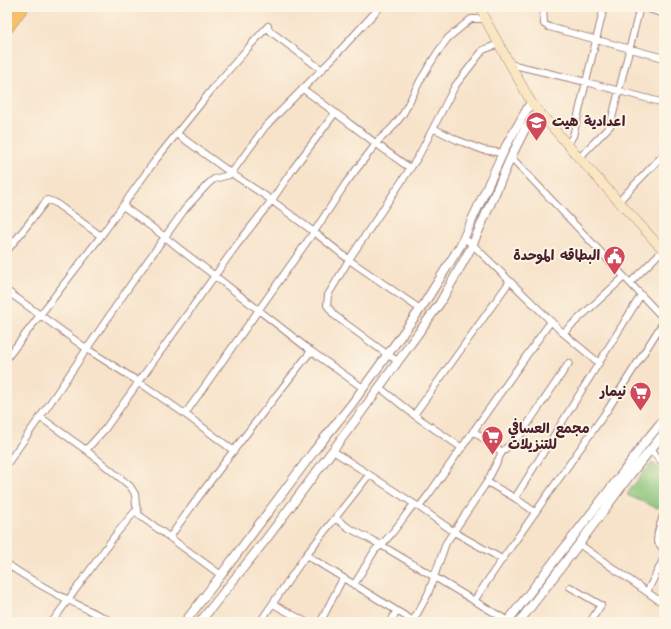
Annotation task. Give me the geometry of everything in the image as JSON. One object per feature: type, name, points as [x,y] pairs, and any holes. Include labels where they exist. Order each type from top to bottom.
[{"type":"highway","points":[[7,29],[23,7]]},
{"type":"main road","points":[[481,7],[485,19],[531,102],[579,158],[663,250]]},
{"type":"street","points":[[7,464],[131,284],[185,209],[214,179],[229,175],[231,173],[265,127],[322,70],[380,7]]},
{"type":"street","points":[[543,7],[544,24],[549,27],[664,58]]},
{"type":"street","points":[[568,144],[572,136],[604,7]]},
{"type":"street","points":[[579,158],[610,126],[641,7],[664,14]]},
{"type":"street","points":[[185,414],[314,232],[346,183],[403,114],[425,72],[448,38],[472,19],[485,19]]},
{"type":"street","points":[[7,358],[101,236],[154,162],[219,82],[267,27],[274,34],[322,70]]},
{"type":"street","points":[[398,361],[334,315],[327,305],[328,295],[349,259],[418,157],[455,86],[483,50],[499,44]]},
{"type":"street","points":[[510,64],[586,82],[664,103]]},
{"type":"street","points":[[303,88],[376,145],[410,168]]},
{"type":"street","points":[[185,622],[388,355],[420,309],[460,246],[503,153],[531,102]]},
{"type":"street","points":[[86,450],[105,429],[236,246],[272,200],[335,113]]},
{"type":"street","points":[[200,622],[267,538],[440,304],[473,244],[511,157],[526,127],[531,121],[541,114]]},
{"type":"street","points":[[433,128],[457,140],[483,150],[503,153]]},
{"type":"street","points":[[177,134],[231,173],[272,200],[352,262],[420,309]]},
{"type":"street","points":[[619,201],[664,154]]},
{"type":"street","points":[[474,601],[608,408],[664,320],[511,157]]},
{"type":"street","points":[[7,251],[47,200],[54,202],[101,236]]},
{"type":"street","points":[[123,206],[311,351],[363,388]]},
{"type":"street","points":[[464,238],[473,244],[563,333],[599,363]]},
{"type":"street","points":[[630,283],[663,250]]},
{"type":"street","points":[[563,333],[624,277]]},
{"type":"street","points":[[414,415],[510,281]]},
{"type":"street","points":[[7,291],[87,349],[139,382],[185,414],[234,451]]},
{"type":"street","points":[[515,498],[641,295]]},
{"type":"street","points":[[354,585],[375,550],[416,505],[429,494],[551,321]]},
{"type":"street","points":[[170,537],[311,351]]},
{"type":"street","points":[[306,555],[414,621],[435,577],[446,542],[487,482],[502,452],[521,434],[569,363]]},
{"type":"street","points":[[379,387],[414,415],[462,448]]},
{"type":"street","points":[[40,417],[86,450],[130,486],[135,494],[139,515],[221,575]]},
{"type":"street","points":[[335,518],[349,528],[381,544],[507,621],[664,419]]},
{"type":"street","points":[[473,431],[502,452]]},
{"type":"street","points":[[519,622],[664,433]]},
{"type":"street","points":[[651,449],[664,465]]},
{"type":"street","points":[[7,451],[13,456]]},
{"type":"street","points":[[332,451],[416,505],[454,532],[502,559]]},
{"type":"street","points":[[260,622],[306,555],[369,475]]},
{"type":"street","points":[[487,482],[515,498],[535,512]]},
{"type":"street","points":[[52,622],[116,534],[137,509]]},
{"type":"street","points":[[664,512],[657,541],[664,550]]},
{"type":"street","points":[[579,544],[664,604]]},
{"type":"street","points":[[647,592],[664,558]]},
{"type":"street","points":[[7,564],[100,619],[113,622]]},
{"type":"street","points":[[322,622],[322,619],[343,578]]},
{"type":"street","points":[[570,586],[601,605],[590,622]]},
{"type":"street","points":[[273,604],[302,621]]},
{"type":"street","points":[[390,622],[396,610]]},
{"type":"green space","points":[[652,463],[662,470],[665,477],[661,506],[657,508],[627,495]]},
{"type":"place","name":"اعدادية هيت","points":[[536,142]]},
{"type":"place","name":"البطاقه الموحدة","points":[[615,276]]},
{"type":"place","name":"نيمار","points":[[641,412]]},
{"type":"place","name":"مجمع العسافي للتنزيلات","points":[[492,456]]}]
